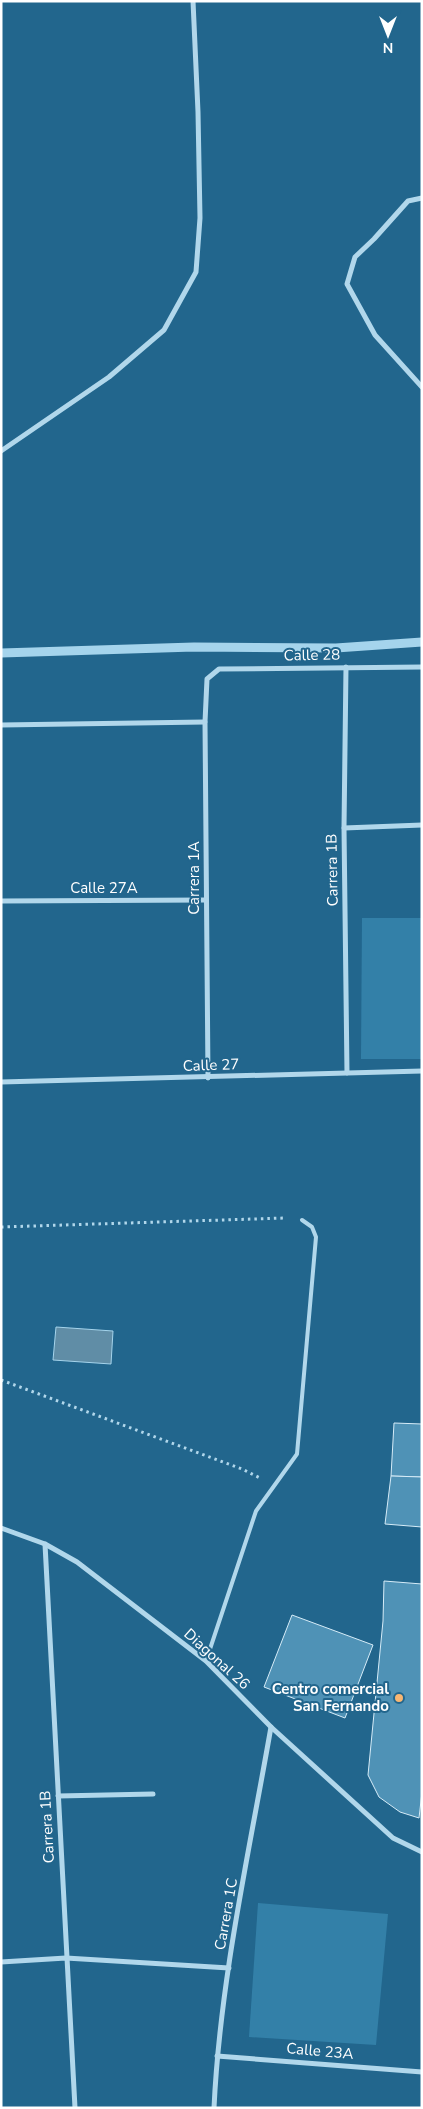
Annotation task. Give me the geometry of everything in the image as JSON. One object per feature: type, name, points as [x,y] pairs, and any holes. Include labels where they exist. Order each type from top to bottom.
[{"type":"street","points":[[1,451],[109,377],[164,330],[196,272],[200,218],[193,1]]},
{"type":"street","points":[[422,198],[408,201],[356,257],[347,284],[375,335],[422,387]]},
{"type":"street","name":"Carrera 1B","points":[[346,667],[344,828],[347,1073]]},
{"type":"street","name":"Calle 28","points":[[207,678],[218,669],[422,667]]},
{"type":"street","name":"Carrera 1A","points":[[207,678],[205,722],[208,1078]]},
{"type":"street","points":[[1,725],[205,722]]},
{"type":"street","points":[[344,828],[422,825]]},
{"type":"street","name":"Calle 27A","points":[[1,901],[206,900]]},
{"type":"street","name":"Calle 27","points":[[1,1082],[422,1071]]},
{"type":"street","name":"Diagonal 26","points":[[1,1528],[45,1544],[77,1562],[206,1661],[271,1726],[393,1838],[422,1852]]},
{"type":"street","name":"Carrera 1B","points":[[45,1544],[75,2108]]},
{"type":"street","name":"Carrera 1C","points":[[214,2108],[217,2056],[229,1968],[271,1726]]},
{"type":"street","points":[[58,1796],[153,1794]]},
{"type":"street","points":[[1,1962],[66,1958],[229,1968]]},
{"type":"street","name":"Calle 23A","points":[[217,2056],[422,2072]]},
{"type":"lane","points":[[206,1661],[256,1511],[297,1454],[316,1237],[312,1227],[302,1220]]},
{"type":"path","points":[[1,1227],[292,1217],[302,1220]]},
{"type":"path","points":[[1,1380],[242,1469],[274,1485]]},
{"type":"shaded area","points":[[362,918],[422,918],[422,1059],[361,1059]]},
{"type":"shaded area","points":[[56,1327],[113,1331],[111,1364],[53,1360]]},
{"type":"shaded area","points":[[258,1903],[388,1914],[376,2045],[249,2037]]},
{"type":"building","points":[[394,1423],[422,1424],[422,1477],[391,1476]]},
{"type":"building","points":[[391,1476],[422,1477],[422,1527],[385,1524]]},
{"type":"building","name":"Centro comercial San Fernando","points":[[384,1581],[422,1584],[422,1792],[419,1818],[400,1812],[379,1797],[368,1775],[383,1621]]},
{"type":"building","points":[[292,1615],[373,1645],[345,1718],[264,1687]]},
{"type":"waterway","points":[[1,653],[194,647],[336,648],[422,642]]},
{"type":"place","name":"Centro comercial San Fernando","points":[[399,1698]]}]
